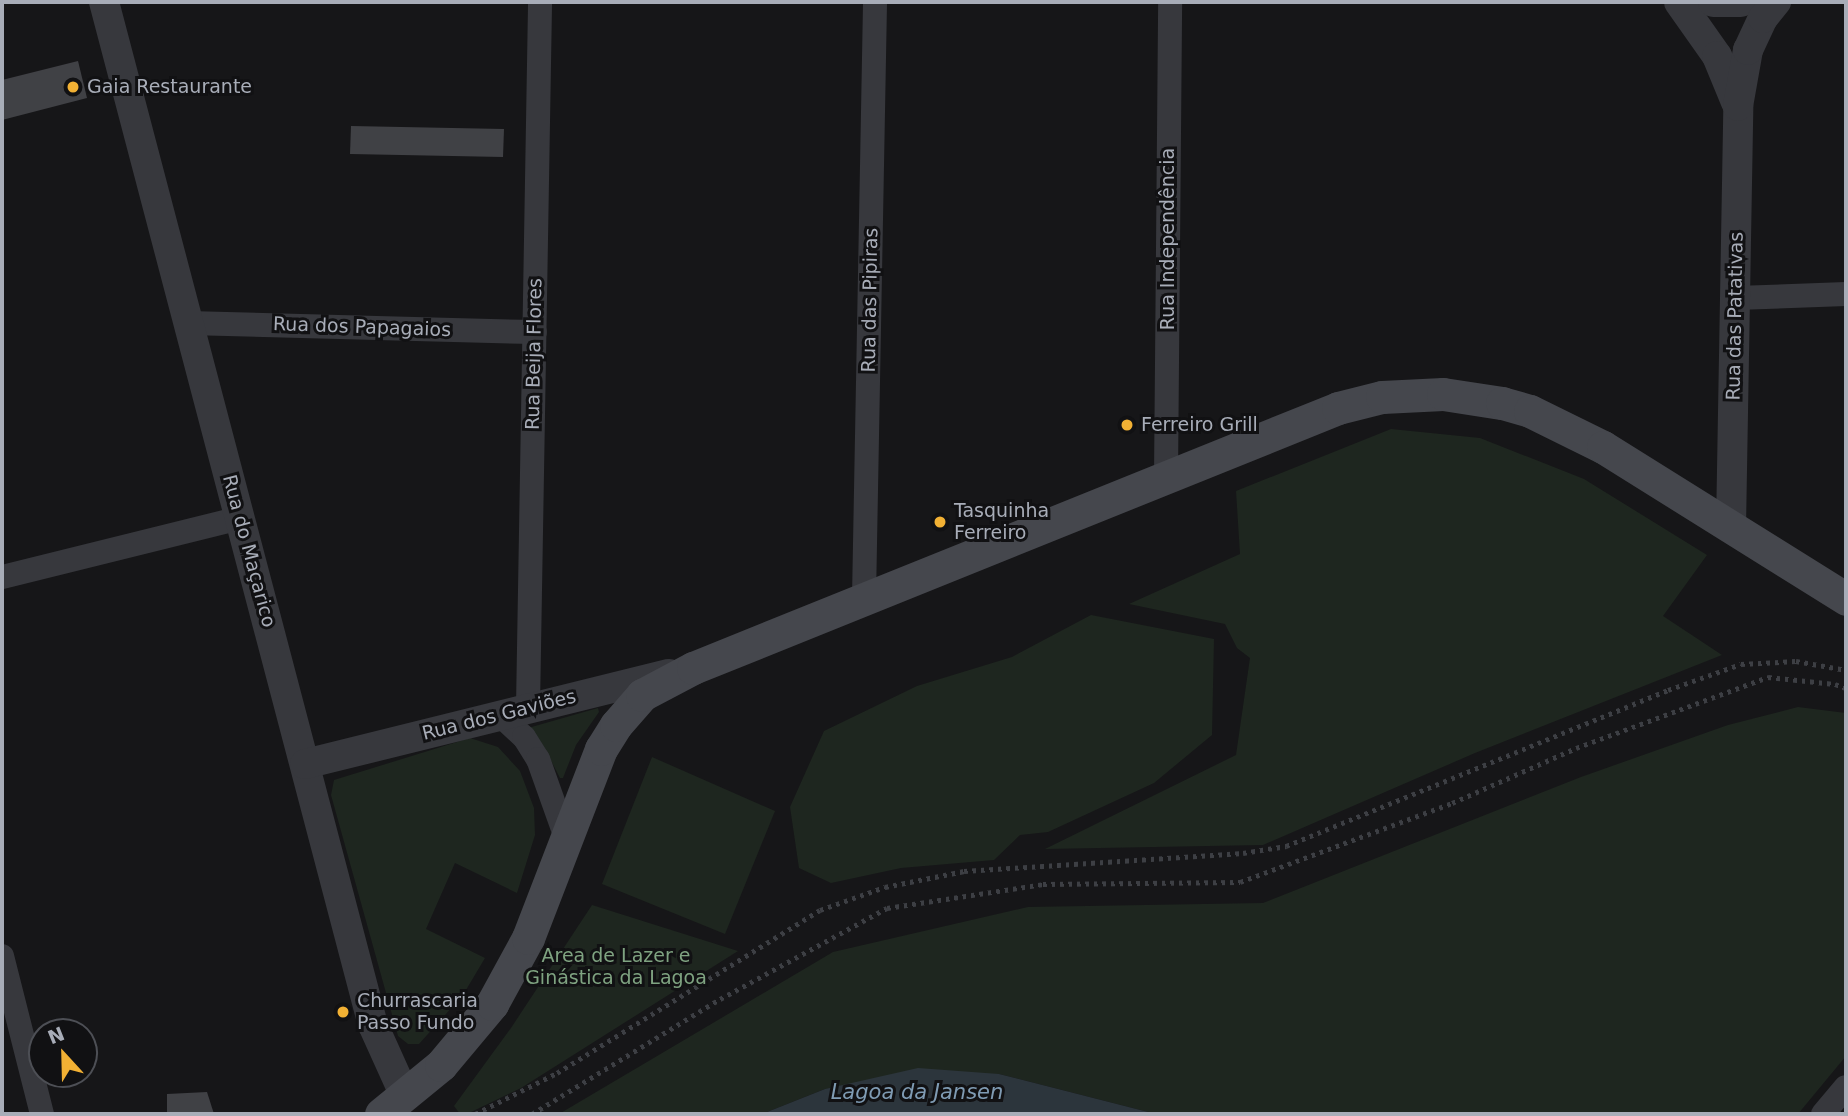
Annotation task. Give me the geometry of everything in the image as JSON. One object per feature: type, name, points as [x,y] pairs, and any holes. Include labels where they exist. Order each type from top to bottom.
[{"type":"main road","points":[[393,1105],[441,1065],[492,1004],[528,938],[586,780],[616,725],[642,695],[693,668],[1338,408],[1382,397],[1443,394],[1502,403],[1559,424],[1603,447],[1846,599]]},
{"type":"street","name":"Rua do Maçarico","points":[[104,2],[393,1105]]},
{"type":"street","name":"Rua Beija Flores","points":[[528,707],[540,2]]},
{"type":"street","name":"Rua das Pipiras","points":[[864,598],[875,2]]},
{"type":"street","name":"Rua Independência","points":[[1166,477],[1170,2]]},
{"type":"street","name":"Rua das Patativas","points":[[1679,2],[1717,56],[1738,106]]},
{"type":"street","points":[[1713,2],[1739,2]]},
{"type":"street","name":"Rua das Patativas","points":[[1731,527],[1738,106],[1748,50],[1763,18],[1776,2]]},
{"type":"street","points":[[1736,298],[1846,295]]},
{"type":"street","name":"Rua dos Papagaios","points":[[188,323],[535,332]]},
{"type":"street","points":[[2,577],[240,518]]},
{"type":"street","name":"Rua dos Gaviões","points":[[305,764],[693,668]]},
{"type":"street","points":[[499,714],[524,737],[538,759],[565,835]]},
{"type":"street","points":[[2,956],[42,1114]]},
{"type":"street","points":[[1823,1114],[1846,1087]]},
{"type":"path","points":[[475,1114],[557,1073],[820,910],[885,887],[964,871],[1243,853],[1286,846],[1668,690],[1741,664],[1796,661],[1846,670]]},
{"type":"path","points":[[532,1114],[720,999],[887,908],[1043,884],[1240,882],[1452,803],[1576,748],[1768,677],[1835,684],[1846,688]]},
{"type":"green space","points":[[1391,429],[1480,438],[1584,479],[1707,555],[1663,616],[1722,655],[1475,753],[1263,845],[1045,849],[1236,755],[1250,658],[1237,648],[1225,624],[1129,604],[1240,554],[1236,491]]},
{"type":"green space","points":[[1091,615],[1214,639],[1212,735],[1154,783],[1048,832],[1020,835],[994,860],[901,868],[831,883],[799,868],[790,807],[824,731],[917,686],[1012,657]]},
{"type":"green space","points":[[1798,707],[1846,713],[1846,1056],[1798,1114],[1156,1114],[999,1074],[825,1089],[762,1114],[559,1114],[833,952],[1028,907],[1263,903],[1581,777],[1728,725]]},
{"type":"green space","points":[[598,708],[599,712],[576,745],[563,778],[560,778],[547,753],[528,728]]},
{"type":"green space","points":[[470,738],[498,747],[520,771],[534,808],[535,835],[517,893],[455,863],[426,929],[485,958],[463,995],[419,1044],[408,1044],[398,1036],[331,795],[334,780]]},
{"type":"green space","points":[[652,757],[775,811],[725,934],[602,884]]},
{"type":"green space","name":"Area de Lazer e Ginástica da Lagoa","points":[[592,905],[738,951],[521,1088],[467,1114],[460,1114],[454,1106],[511,1028]]},
{"type":"water","name":"Lagoa da Jansen","points":[[918,1068],[999,1074],[1156,1114],[762,1114],[825,1089]]},
{"type":"building","points":[[78,61],[87,98],[2,120],[2,80]]},
{"type":"building","points":[[351,126],[504,129],[503,157],[350,154]]},
{"type":"building","points":[[207,1092],[214,1114],[167,1114],[167,1094]]},
{"type":"place","name":"Gaia Restaurante","points":[[73,87]]},
{"type":"place","name":"Ferreiro Grill","points":[[1127,425]]},
{"type":"place","name":"Tasquinha Ferreiro","points":[[940,522]]},
{"type":"place","name":"Churrascaria Passo Fundo","points":[[343,1012]]}]
